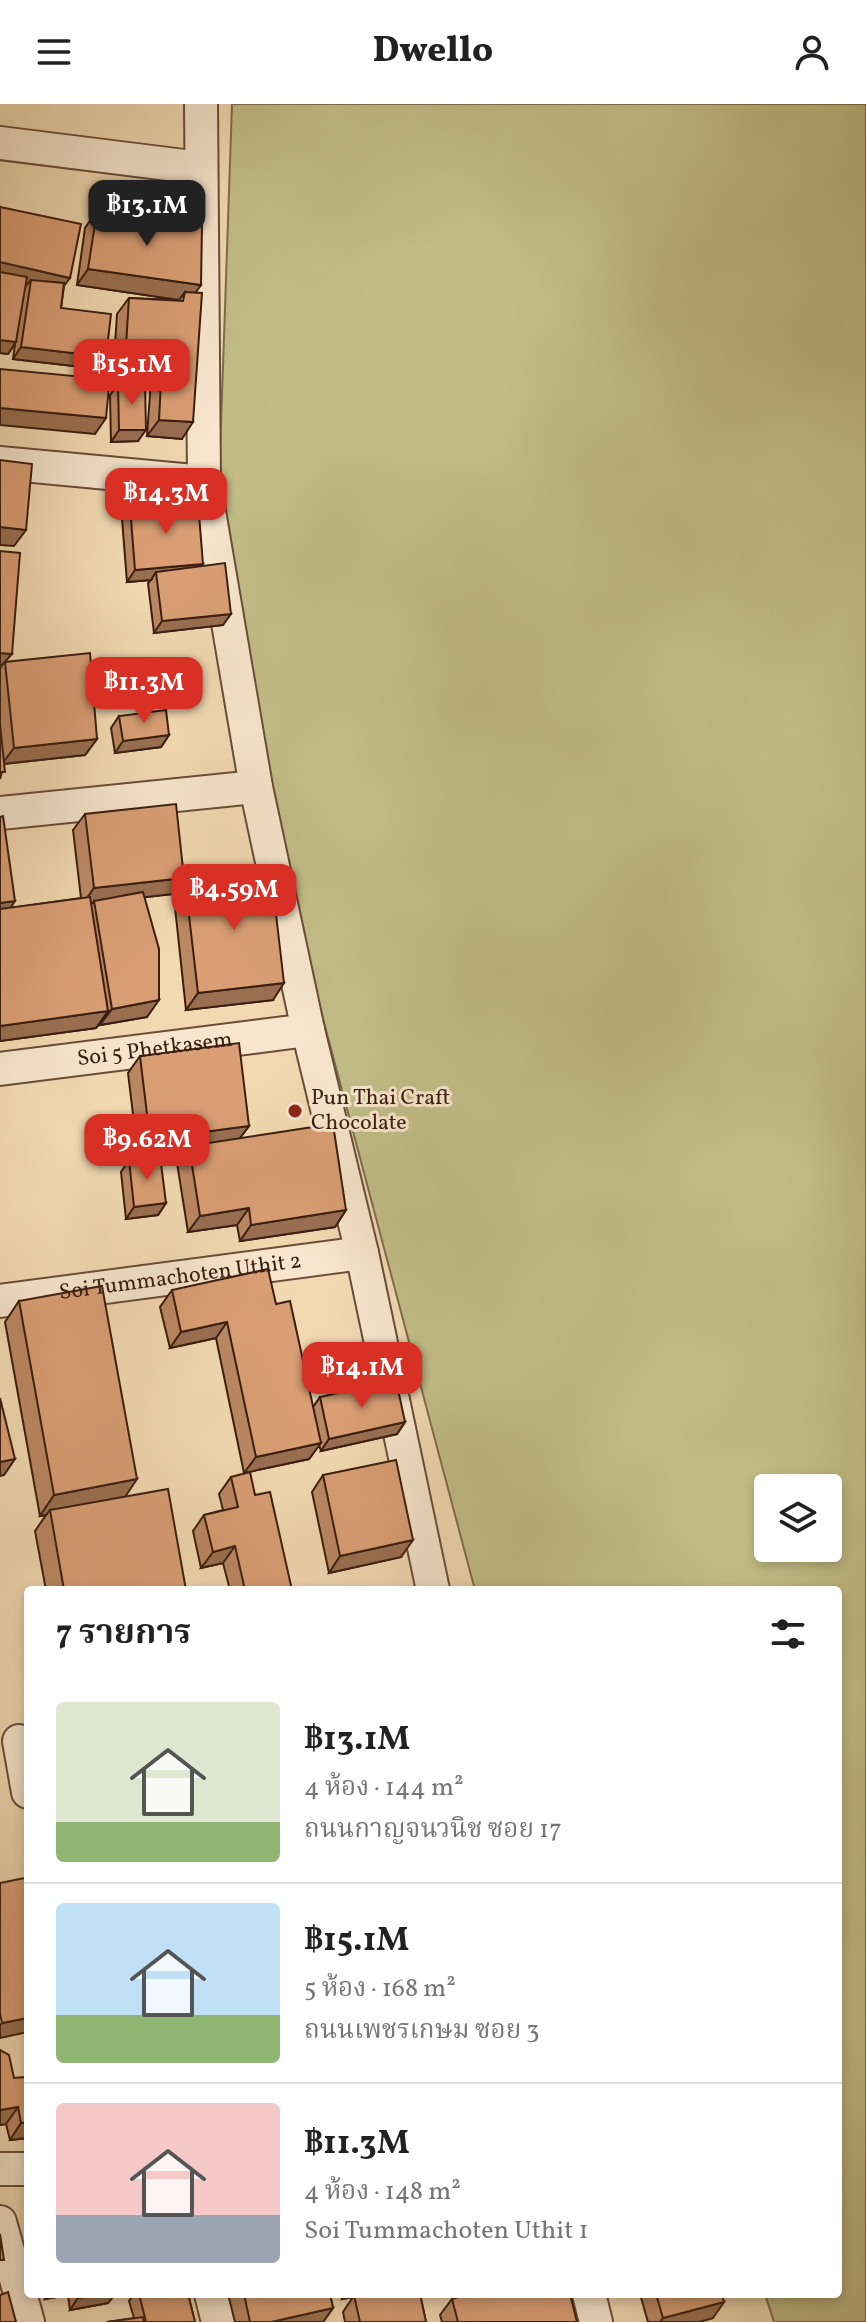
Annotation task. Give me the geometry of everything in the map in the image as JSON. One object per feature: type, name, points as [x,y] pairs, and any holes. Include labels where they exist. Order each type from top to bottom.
[{"type":"street","points":[[201,104],[204,482],[256,787],[308,1030],[362,1253],[432,1586]]},
{"type":"street","points":[[0,143],[200,168]]},
{"type":"street","points":[[0,463],[204,482]]},
{"type":"street","points":[[0,813],[256,787]]},
{"type":"street","name":"Soi 5 Phetkasem","points":[[0,1069],[308,1030]]},
{"type":"street","name":"Soi Tummachoten Uthit 2","points":[[0,1301],[105,1303],[362,1253]]},
{"type":"street","points":[[16,1741],[24,1775]]},
{"type":"street","points":[[0,2169],[24,2169]]},
{"type":"street","points":[[0,2222],[28,2322]]},
{"type":"street","points":[[212,2298],[218,2322]]},
{"type":"street","points":[[590,2298],[596,2322]]},
{"type":"shaded area","points":[[232,104],[866,104],[866,2322],[774,2322],[766,2298],[842,2298],[842,1586],[474,1586],[285,876],[218,512]]},
{"type":"building","points":[[0,207],[81,224],[70,278],[0,262]]},
{"type":"building","points":[[97,211],[202,224],[201,285],[88,269]]},
{"type":"building","points":[[0,272],[27,277],[16,342],[0,340]]},
{"type":"building","points":[[31,280],[64,283],[61,308],[111,314],[106,357],[21,347]]},
{"type":"building","points":[[185,292],[202,293],[193,422],[159,420],[162,363],[125,361],[129,298],[183,301]]},
{"type":"building","points":[[84,364],[111,366],[106,418],[0,408],[0,369],[83,377]]},
{"type":"building","points":[[145,383],[146,430],[119,430],[118,384]]},
{"type":"building","points":[[0,460],[32,464],[26,530],[0,527]]},
{"type":"building","points":[[198,502],[203,564],[135,570],[130,507]]},
{"type":"building","points":[[0,551],[20,553],[12,654],[0,653]]},
{"type":"building","points":[[225,563],[231,614],[162,621],[156,572]]},
{"type":"building","points":[[90,653],[97,739],[14,748],[5,662]]},
{"type":"building","points":[[166,710],[169,735],[123,741],[119,716]]},
{"type":"building","points":[[0,724],[5,772],[0,772]]},
{"type":"building","points":[[176,804],[184,878],[94,888],[85,814]]},
{"type":"building","points":[[3,816],[15,901],[0,903],[0,817]]},
{"type":"building","points":[[271,871],[284,983],[198,993],[185,881]]},
{"type":"building","points":[[143,892],[159,949],[159,1000],[112,1009],[94,901]]},
{"type":"building","points":[[90,897],[108,1011],[0,1026],[0,909]]},
{"type":"building","points":[[239,1043],[249,1126],[150,1139],[140,1056]]},
{"type":"building","points":[[333,1124],[346,1210],[251,1225],[249,1208],[200,1216],[189,1146]]},
{"type":"building","points":[[160,1156],[166,1203],[134,1207],[129,1160]]},
{"type":"building","points":[[268,1269],[276,1304],[290,1301],[321,1443],[256,1457],[227,1322],[181,1332],[172,1290]]},
{"type":"building","points":[[102,1286],[137,1479],[54,1495],[19,1301]]},
{"type":"building","points":[[396,1380],[405,1422],[329,1439],[320,1397]]},
{"type":"building","points":[[0,1398],[15,1459],[0,1462]]},
{"type":"building","points":[[396,1460],[413,1540],[340,1556],[323,1475]]},
{"type":"building","points":[[250,1472],[255,1495],[270,1492],[291,1586],[244,1586],[235,1546],[213,1552],[204,1515],[238,1507],[231,1477]]},
{"type":"building","points":[[168,1489],[185,1586],[63,1586],[50,1510]]},
{"type":"building","points":[[24,1878],[24,2019],[2,2023],[0,2014],[0,1883]]},
{"type":"building","points":[[0,2050],[9,2055],[14,2078],[24,2077],[24,2123],[21,2123],[18,2107],[0,2110]]},
{"type":"building","points":[[0,2234],[4,2260],[0,2260]]},
{"type":"building","points":[[8,2292],[16,2322],[0,2322],[0,2295]]},
{"type":"building","points":[[140,2298],[189,2298],[195,2322],[146,2322]]},
{"type":"building","points":[[245,2298],[331,2298],[333,2308],[271,2322],[250,2322]]},
{"type":"building","points":[[355,2298],[421,2298],[426,2322],[360,2322]]},
{"type":"building","points":[[571,2298],[577,2322],[458,2322],[452,2299]]},
{"type":"building","points":[[657,2298],[723,2298],[724,2302],[663,2318]]},
{"type":"building","points":[[143,2317],[144,2322],[107,2322]]},
{"type":"place","name":"Pun Thai Craft Chocolate","points":[[295,1111]]}]
